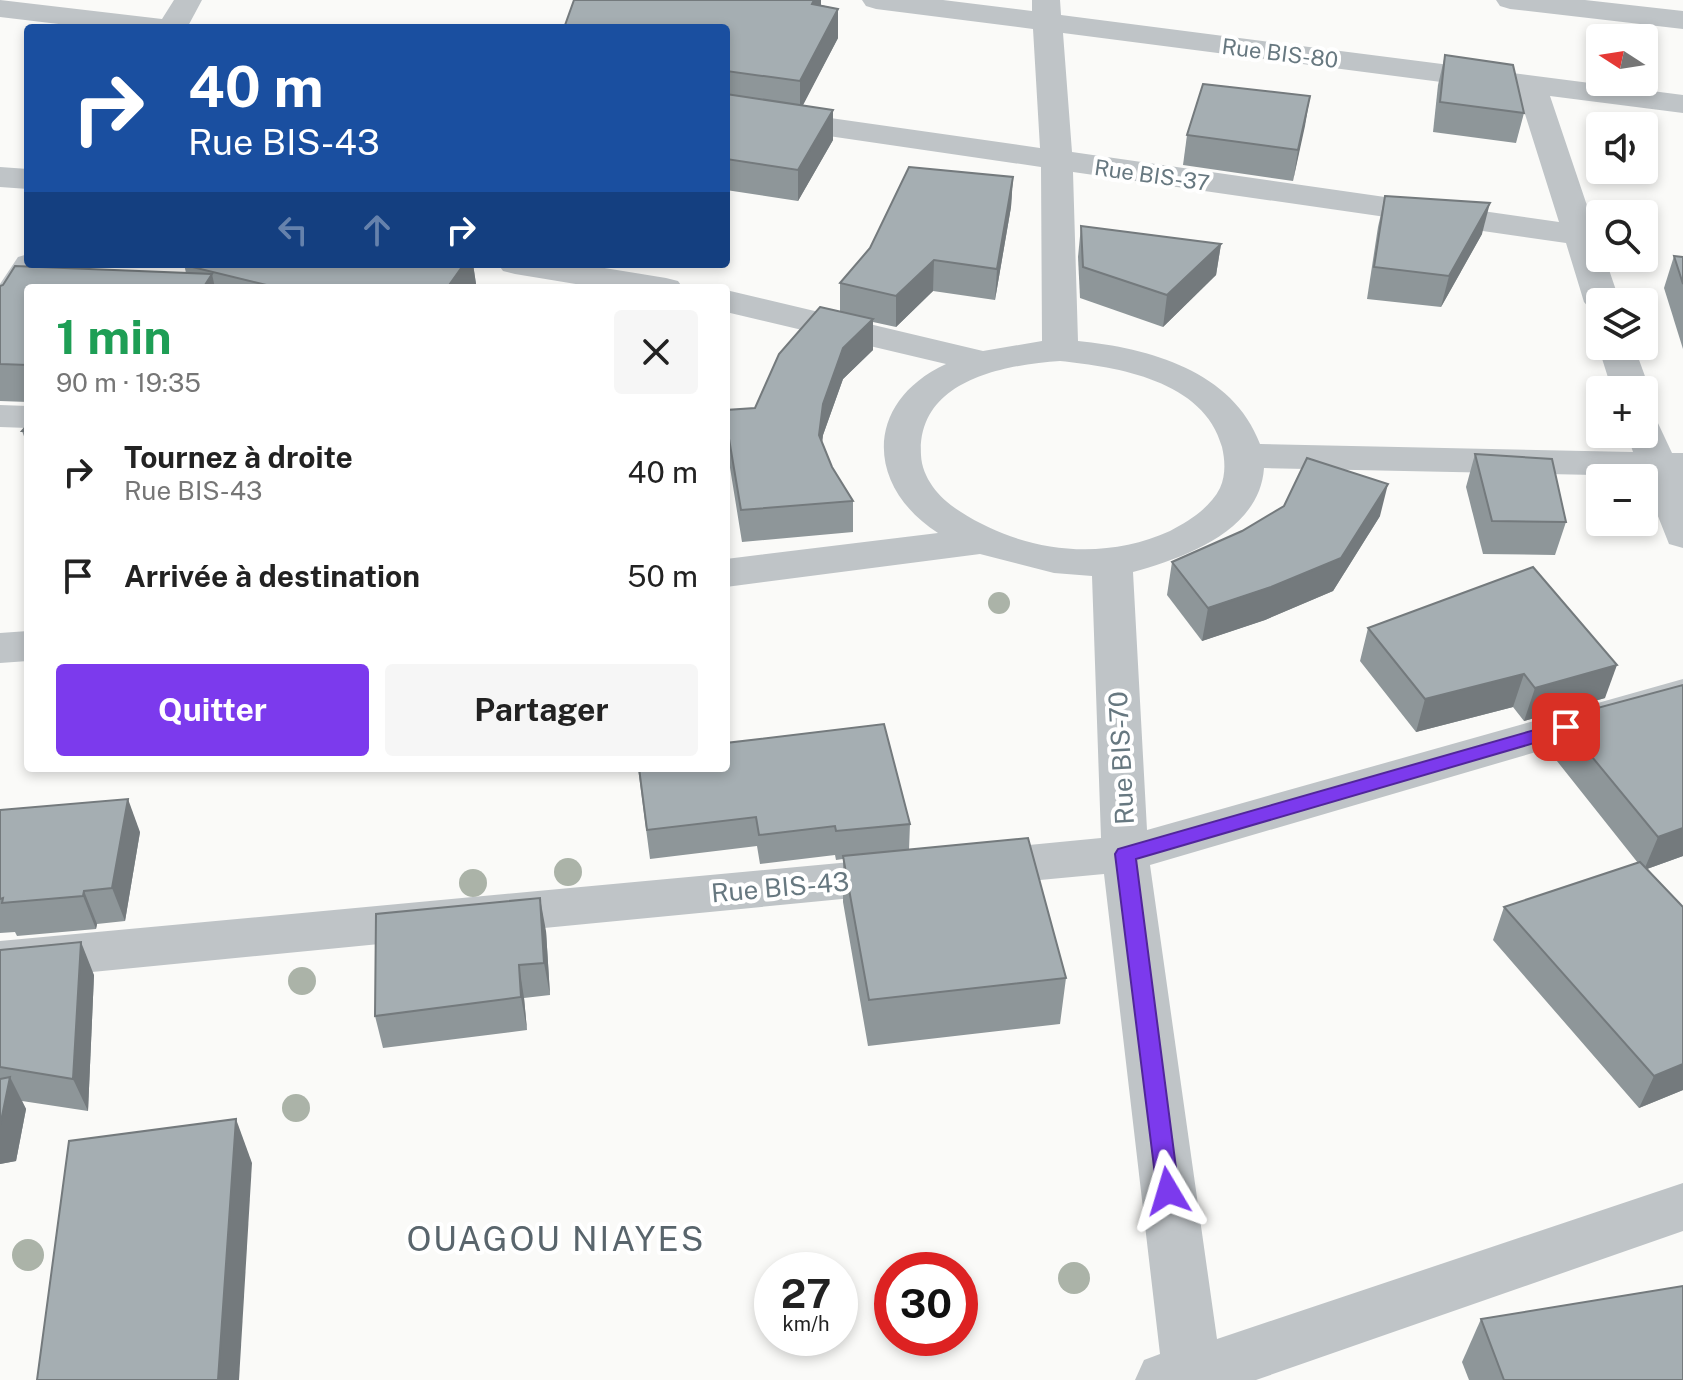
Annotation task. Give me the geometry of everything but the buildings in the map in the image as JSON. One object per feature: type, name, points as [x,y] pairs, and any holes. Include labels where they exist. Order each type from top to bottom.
[{"type":"street","points":[[174,24],[188,0]]},
{"type":"street","name":"Rue BIS-80","points":[[876,0],[1046,12],[1531,85],[1683,104]]},
{"type":"street","points":[[1510,0],[1683,20]]},
{"type":"street","points":[[0,8],[130,24]]},
{"type":"street","points":[[1046,12],[1057,162],[1060,350]]},
{"type":"street","points":[[1531,85],[1597,288]]},
{"type":"street","name":"Rue BIS-37","points":[[730,113],[1579,235]]},
{"type":"street","points":[[0,177],[24,179]]},
{"type":"street","points":[[0,313],[28,268]]},
{"type":"street","points":[[539,268],[637,284]]},
{"type":"street","points":[[730,302],[981,362]]},
{"type":"street","points":[[1060,350],[1104,354],[1146,364],[1184,380],[1214,402],[1235,428],[1245,456],[1243,482],[1230,507],[1206,529],[1173,546],[1112,563],[1052,559],[983,541],[948,522],[922,498],[905,472],[901,445],[907,419],[924,396],[949,377],[981,362],[1020,353],[1060,350]]},
{"type":"street","points":[[0,416],[24,417]]},
{"type":"street","points":[[1245,456],[1661,452],[1683,535]]},
{"type":"street","points":[[730,573],[983,541]]},
{"type":"street","name":"Rue BIS-70","points":[[1112,563],[1125,854],[1183,1378]]},
{"type":"street","points":[[0,648],[24,646]]},
{"type":"street","name":"Rue BIS-43","points":[[0,961],[1125,854],[1683,694]]},
{"type":"street","points":[[1183,1378],[1683,1208]]},
{"type":"district","name":"OUAGOU NIAYES","points":[[556,1239]]},
{"type":"route","points":[[1168,1191],[1125,854],[1566,727]]}]
